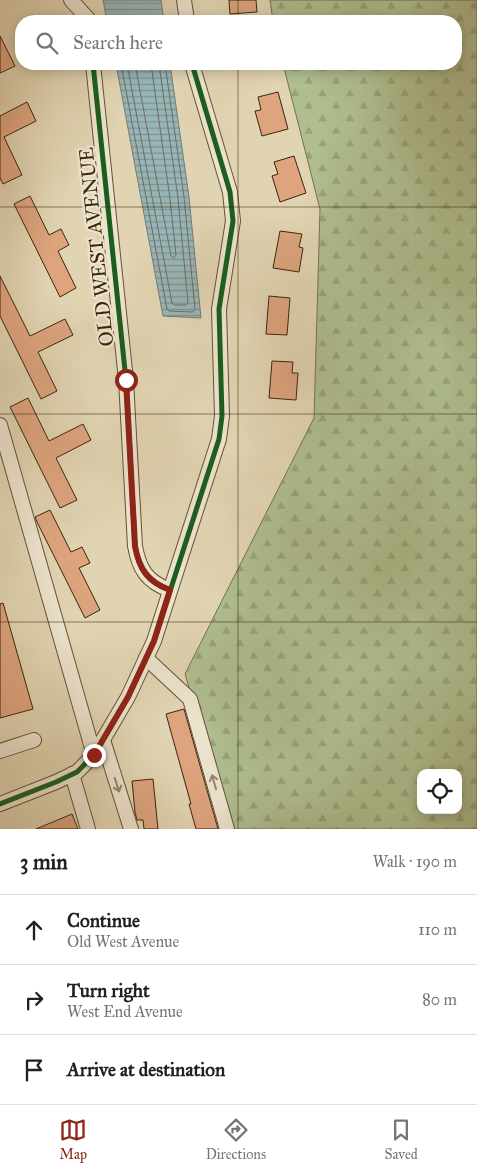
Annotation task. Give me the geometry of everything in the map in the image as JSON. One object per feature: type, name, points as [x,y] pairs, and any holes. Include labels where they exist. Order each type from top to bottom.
[{"type":"street","points":[[71,0],[84,15]]},
{"type":"street","points":[[84,0],[88,15]]},
{"type":"street","points":[[184,0],[186,15]]},
{"type":"street","name":"OLD WEST AVENUE","points":[[93,70],[126,380],[135,546],[137,559],[144,572],[159,586],[170,590]]},
{"type":"street","points":[[0,804],[77,772],[94,755],[103,740],[128,697],[154,641],[219,439],[222,416],[219,309],[232,221],[230,192],[194,70]]},
{"type":"street","points":[[0,425],[94,755]]},
{"type":"street","points":[[146,658],[190,699],[227,829]]},
{"type":"street","points":[[0,751],[34,740]]},
{"type":"street","points":[[103,740],[131,829]]},
{"type":"street","points":[[72,774],[88,829]]},
{"type":"green space","points":[[270,0],[477,0],[477,829],[230,829],[185,674],[314,418],[320,209],[285,70],[462,70],[462,15],[272,15]]},
{"type":"water","points":[[103,0],[161,0],[163,15],[106,15]]},
{"type":"water","points":[[117,70],[171,70],[189,197],[201,318],[163,316]]},
{"type":"building","points":[[229,0],[256,0],[257,12],[230,14]]},
{"type":"building","points":[[0,36],[15,66],[0,73]]},
{"type":"building","points":[[278,92],[288,129],[262,136],[255,111],[261,110],[258,97]]},
{"type":"building","points":[[27,102],[36,121],[4,137],[22,175],[3,184],[0,178],[0,116]]},
{"type":"building","points":[[294,156],[306,193],[280,202],[272,176],[278,174],[274,162]]},
{"type":"building","points":[[30,196],[49,235],[61,229],[69,245],[58,251],[76,288],[60,297],[14,204]]},
{"type":"building","points":[[280,231],[302,234],[299,247],[303,248],[299,272],[273,268]]},
{"type":"building","points":[[0,276],[30,336],[65,319],[73,335],[38,352],[57,391],[41,399],[0,316]]},
{"type":"building","points":[[269,296],[290,298],[287,335],[266,334]]},
{"type":"building","points":[[272,361],[293,362],[292,373],[298,373],[296,400],[269,398]]},
{"type":"building","points":[[28,398],[49,441],[83,424],[91,440],[56,458],[77,500],[60,508],[10,407]]},
{"type":"building","points":[[50,510],[71,552],[82,547],[90,563],[79,568],[100,610],[85,618],[35,517]]},
{"type":"building","points":[[3,603],[33,709],[0,718],[0,604]]},
{"type":"building","points":[[184,709],[218,829],[196,829],[166,714]]},
{"type":"building","points":[[153,779],[158,829],[144,829],[143,820],[137,820],[135,812],[132,781]]},
{"type":"building","points":[[72,814],[78,829],[36,829]]},
{"type":"cycle path","points":[[94,70],[126,380],[135,546],[145,574],[155,583],[170,590]]},
{"type":"cycle path","points":[[0,804],[77,772],[94,755],[128,697],[154,641],[219,439],[222,416],[219,309],[233,221],[230,192],[194,70]]},
{"type":"route","points":[[94,755],[128,697],[154,641],[170,590],[154,582],[144,572],[137,559],[126,380]]}]
